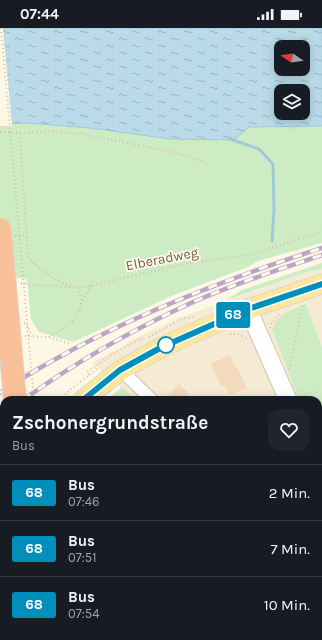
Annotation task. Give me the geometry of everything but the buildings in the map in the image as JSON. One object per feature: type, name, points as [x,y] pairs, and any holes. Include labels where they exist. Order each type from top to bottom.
[{"type":"highway","points":[[0,229],[15,396]]},
{"type":"main road","points":[[88,396],[120,370],[162,347],[248,309],[322,284]]},
{"type":"street","points":[[248,309],[264,330],[286,396]]},
{"type":"street","points":[[120,370],[148,396]]},
{"type":"path","points":[[1,28],[34,396]]},
{"type":"path","points":[[0,132],[20,133],[50,131],[82,134],[173,152],[207,163]]},
{"type":"path","points":[[20,133],[28,258],[43,272],[61,283],[79,288]]},
{"type":"path","name":"Elberadweg","points":[[79,288],[194,262],[250,256],[322,232]]},
{"type":"path","points":[[20,283],[79,288]]},
{"type":"path","points":[[70,344],[49,337],[78,316],[81,305],[92,284]]},
{"type":"path","points":[[79,288],[81,305]]},
{"type":"path","points":[[280,380],[288,373],[303,304],[298,306]]},
{"type":"path","points":[[225,336],[232,333],[247,338],[264,330],[280,314],[286,311]]},
{"type":"path","points":[[87,372],[108,357],[141,338]]},
{"type":"shaded area","points":[[322,269],[322,347],[306,304],[272,330],[297,396],[131,396],[92,363],[142,335],[174,320],[304,273]]},
{"type":"green space","points":[[27,123],[90,128],[170,139],[234,140],[249,127],[322,126],[322,243],[258,261],[248,267],[176,294],[73,342],[39,332],[31,319],[27,279],[0,274],[0,124]]},
{"type":"green space","points":[[322,263],[322,269],[304,273],[224,301],[242,290]]},
{"type":"green space","points":[[306,304],[322,347],[322,396],[297,396],[272,330],[277,320],[285,313]]},
{"type":"green space","points":[[122,387],[132,396],[112,396]]},
{"type":"water","points":[[0,28],[322,28],[322,126],[249,127],[234,140],[170,139],[90,128],[27,123],[0,124]]},
{"type":"pier","points":[[0,28],[3,28],[12,126],[0,126]]},
{"type":"waterway","points":[[230,139],[259,149],[273,164],[274,210],[272,241]]},
{"type":"railway","points":[[0,393],[26,376],[100,335],[162,307],[257,270],[322,248]]},
{"type":"railway","points":[[29,396],[84,360],[169,313],[223,290],[322,255]]},
{"type":"bus line","name":"68","points":[[88,396],[120,370],[162,347],[248,309],[322,284]]}]
